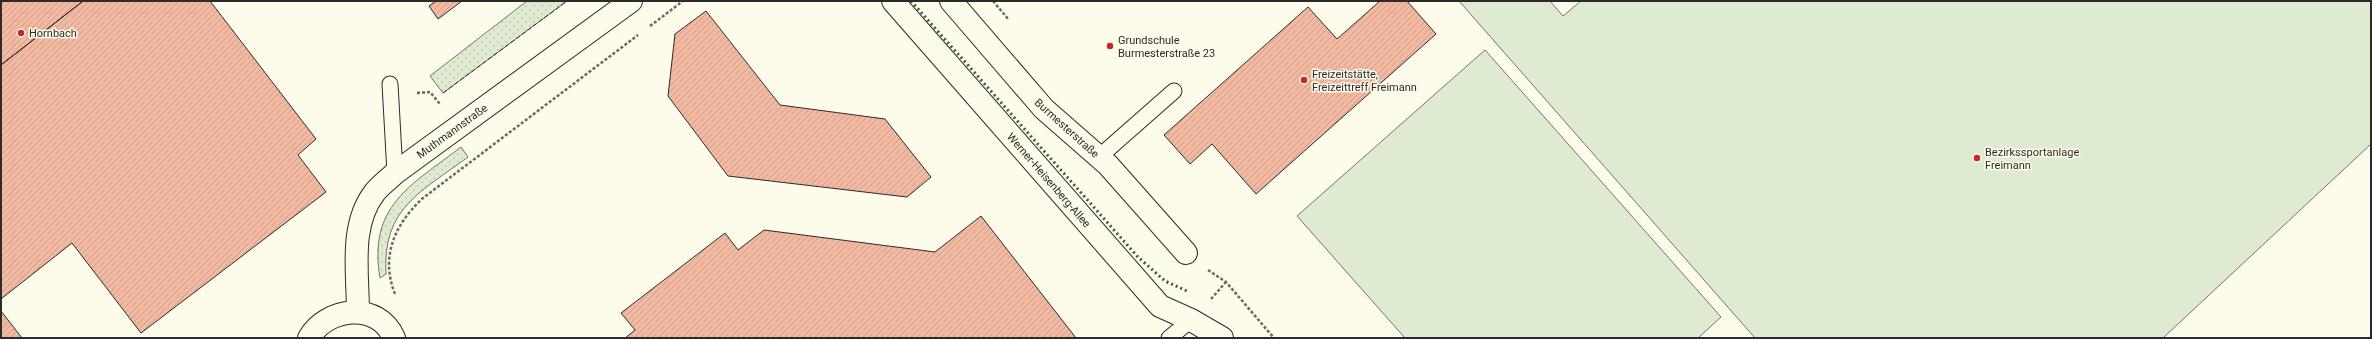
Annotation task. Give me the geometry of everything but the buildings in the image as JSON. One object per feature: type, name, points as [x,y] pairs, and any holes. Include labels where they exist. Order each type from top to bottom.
[{"type":"street","name":"Muthmannstraße","points":[[358,312],[357,248],[361,220],[375,192],[395,173],[631,1]]},
{"type":"street","name":"Werner-Heisenberg-Allee","points":[[893,1],[1160,306],[1191,320],[1222,338]]},
{"type":"street","name":"Burmesterstraße","points":[[951,1],[1044,109],[1099,157],[1186,253]]},
{"type":"street","points":[[310,338],[318,326],[330,317],[344,312],[358,312],[371,316],[382,323],[394,336]]},
{"type":"lane","points":[[390,89],[395,173]]},
{"type":"lane","points":[[1099,157],[1174,91]]},
{"type":"lane","points":[[1169,338],[1191,320]]},
{"type":"path","points":[[398,301],[391,283],[390,249],[397,229],[407,213],[429,193],[683,1]]},
{"type":"path","points":[[390,89],[430,92],[458,127]]},
{"type":"path","points":[[1226,282],[1274,338]]},
{"type":"green space","points":[[527,1],[567,1],[443,93],[430,76]]},
{"type":"green space","name":"Bezirkssportanlage Freimann","points":[[1459,1],[1550,1],[1563,16],[1581,1],[2371,1],[2371,144],[2163,338],[1755,338]]},
{"type":"green space","points":[[1485,50],[1721,317],[1698,338],[1405,338],[1297,216]]},
{"type":"green space","points":[[461,147],[468,157],[420,192],[398,217],[391,233],[386,251],[386,274],[380,278],[378,253],[380,233],[387,215],[397,200],[410,187]]},
{"type":"hedge","points":[[911,1],[1138,257],[1165,281],[1187,291]]},
{"type":"fence","points":[[443,93],[567,1]]},
{"type":"place","name":"Hornbach","points":[[21,33]]},
{"type":"place","name":"Grundschule Burmesterstraße 23","points":[[1110,46]]},
{"type":"place","name":"Freizeitstätte, Freizeittreff Freimann","points":[[1304,80]]},
{"type":"place","name":"Bezirkssportanlage Freimann","points":[[1977,158]]}]
